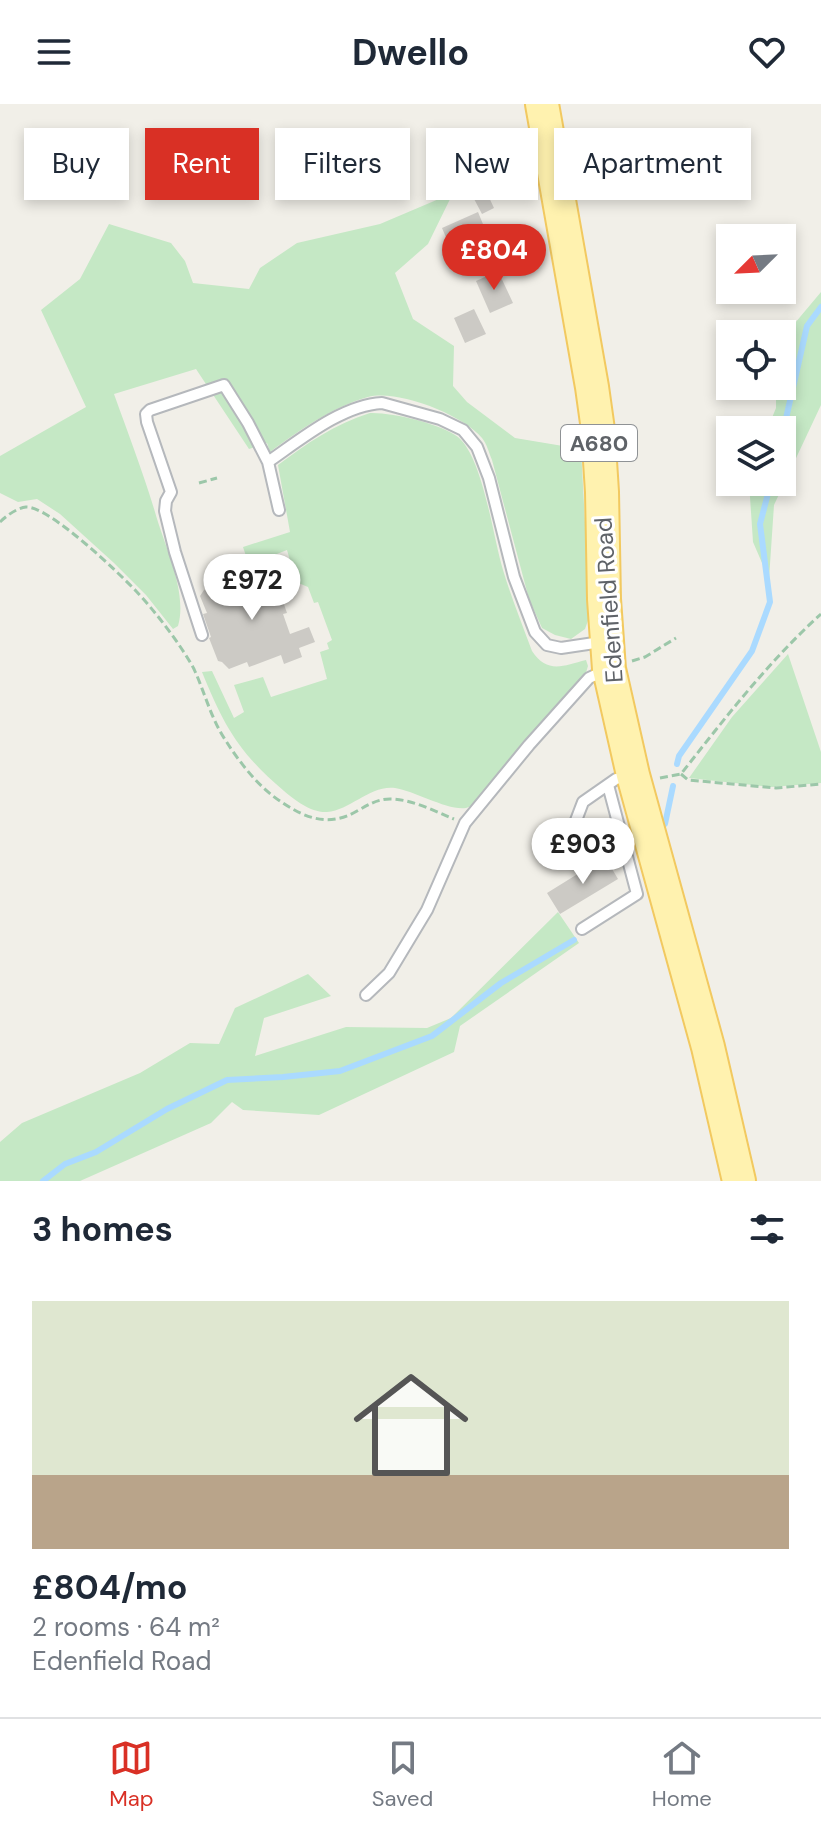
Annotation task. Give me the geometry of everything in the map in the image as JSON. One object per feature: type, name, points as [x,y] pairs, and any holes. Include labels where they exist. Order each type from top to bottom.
[{"type":"main road","name":"Edenfield Road","points":[[542,104],[598,430],[608,659],[626,781],[708,1047],[739,1181]]},
{"type":"lane","points":[[202,635],[175,552],[165,511],[171,492],[146,414],[224,385],[268,462],[279,510]]},
{"type":"lane","points":[[268,462],[316,429],[373,403],[440,419],[463,430],[477,447],[489,478],[514,577],[535,632],[547,645],[608,659]]},
{"type":"lane","points":[[366,995],[389,973],[427,910],[465,823],[529,745],[608,659]]},
{"type":"lane","points":[[564,852],[583,802],[626,781],[637,894],[582,929]]},
{"type":"path","points":[[199,483],[217,478]]},
{"type":"path","points":[[0,522],[26,507],[43,511],[137,592],[172,636],[193,669],[225,740],[252,776],[279,801],[305,816],[332,821],[373,802],[388,799],[405,801],[465,823]]},
{"type":"path","points":[[626,781],[681,774],[792,640],[821,614]]},
{"type":"path","points":[[608,659],[645,657],[676,638]]},
{"type":"path","points":[[681,774],[688,780],[776,788],[821,784]]},
{"type":"green space","points":[[437,200],[450,200],[428,244],[395,273],[413,319],[454,346],[453,386],[467,402],[515,438],[581,449],[590,615],[585,629],[571,639],[542,628],[529,599],[484,440],[460,420],[412,400],[380,395],[355,401],[317,420],[270,452],[267,443],[249,449],[196,369],[114,394],[174,569],[180,613],[178,626],[173,629],[146,595],[60,514],[37,499],[18,502],[0,493],[0,456],[86,407],[41,310],[80,279],[109,224],[171,243],[185,261],[193,283],[249,289],[260,268],[297,243],[380,224]]},
{"type":"green space","points":[[821,292],[821,405],[796,458],[796,416],[773,416],[776,400],[796,400],[796,322]]},
{"type":"green space","points":[[370,413],[390,414],[440,428],[458,437],[467,447],[481,480],[503,570],[532,651],[550,666],[586,660],[588,666],[584,679],[477,803],[466,808],[450,807],[412,793],[386,788],[336,810],[321,812],[309,808],[268,777],[244,751],[218,708],[202,672],[212,671],[234,718],[244,712],[234,685],[263,677],[271,697],[327,679],[320,652],[329,649],[327,643],[332,640],[318,602],[314,603],[308,587],[296,582],[287,550],[249,565],[243,547],[290,532],[278,465],[322,435]]},
{"type":"green space","points":[[750,496],[778,496],[774,505],[769,579],[753,542]]},
{"type":"green space","points":[[788,654],[821,752],[821,783],[772,787],[689,778],[732,717]]},
{"type":"green space","points":[[558,912],[579,943],[460,1026],[454,1052],[319,1115],[243,1110],[232,1102],[211,1123],[80,1181],[0,1181],[0,1142],[22,1123],[140,1073],[190,1043],[219,1044],[235,1008],[308,974],[331,996],[264,1018],[255,1056],[346,1027],[427,1028],[451,1018]]},
{"type":"building","points":[[475,200],[490,200],[494,208],[482,214]]},
{"type":"building","points":[[478,212],[488,247],[456,261],[442,228]]},
{"type":"building","points":[[498,271],[513,303],[490,313],[476,281]]},
{"type":"building","points":[[474,309],[486,334],[465,343],[454,318]]},
{"type":"building","points":[[281,560],[285,574],[275,578],[287,613],[283,614],[290,634],[309,627],[315,642],[299,648],[302,657],[284,664],[281,655],[249,667],[247,662],[229,669],[218,661],[209,638],[203,614],[207,613],[200,596],[209,588],[214,590],[252,576],[254,580],[270,574],[267,565]]},
{"type":"building","points":[[605,857],[618,879],[560,914],[547,893]]},
{"type":"waterway","points":[[787,416],[807,326],[821,307]]},
{"type":"waterway","points":[[677,764],[679,756],[752,651],[770,602],[760,524],[767,496]]},
{"type":"waterway","points":[[665,824],[673,786]]},
{"type":"waterway","points":[[43,1181],[65,1164],[96,1152],[167,1109],[227,1080],[340,1071],[432,1036],[501,983],[574,940]]}]
